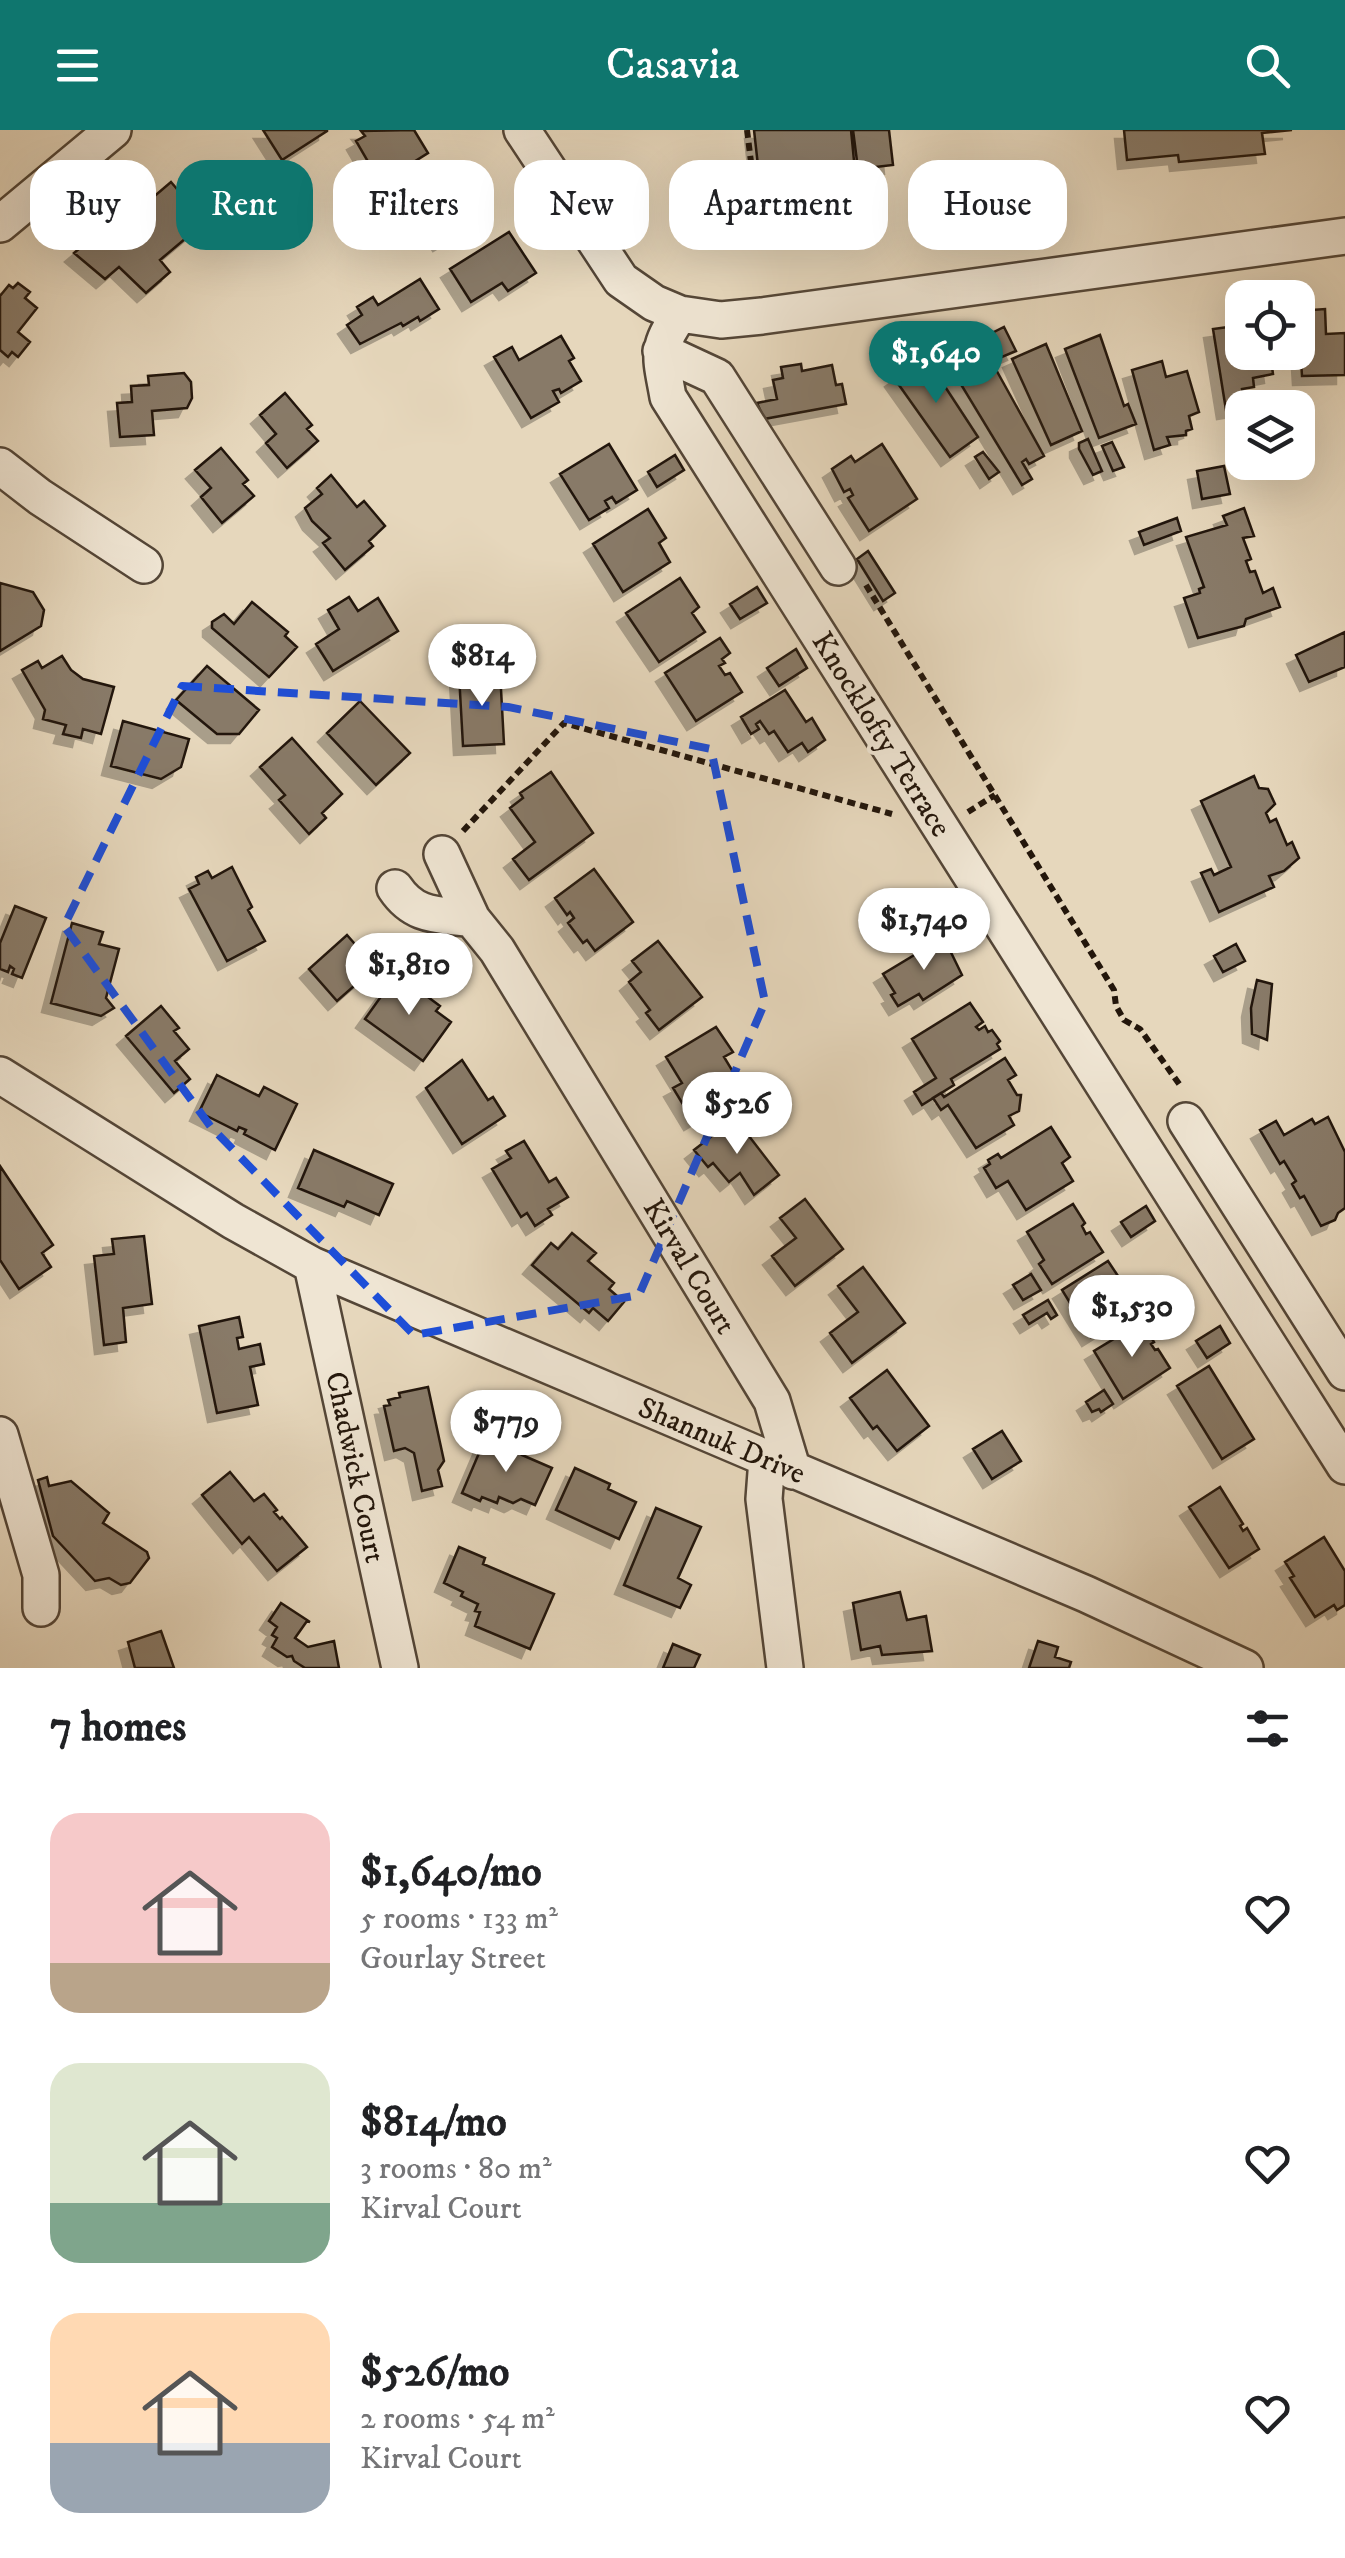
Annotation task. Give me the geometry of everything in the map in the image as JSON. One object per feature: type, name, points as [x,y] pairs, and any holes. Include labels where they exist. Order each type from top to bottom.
[{"type":"street","points":[[0,224],[113,130]]},
{"type":"street","points":[[522,130],[622,280],[654,303],[680,314],[721,320],[1345,236]]},
{"type":"street","points":[[680,314],[663,338],[661,351],[717,377],[838,567]]},
{"type":"street","name":"Knocklofty Terrace","points":[[661,351],[668,397],[1345,1466]]},
{"type":"street","points":[[0,466],[144,565]]},
{"type":"street","name":"Kirval Court","points":[[442,854],[472,919],[497,950],[772,1401],[780,1465],[764,1499],[785,1668]]},
{"type":"street","points":[[396,888],[406,904],[420,912],[472,919]]},
{"type":"street","name":"Shannuk Drive","points":[[0,1076],[233,1221],[312,1265],[1086,1594],[1245,1668]]},
{"type":"street","points":[[1186,1121],[1345,1372]]},
{"type":"street","name":"Chadwick Court","points":[[312,1265],[400,1668]]},
{"type":"street","points":[[0,1435],[41,1576],[42,1608]]},
{"type":"path","points":[[747,130],[751,160]]},
{"type":"path","points":[[838,567],[858,572],[1114,990],[1116,1006],[1124,1020],[1140,1029],[1189,1098],[1186,1121]]},
{"type":"path","points":[[442,854],[564,723],[941,828]]},
{"type":"highlighted area","points":[[182,686],[508,707],[711,749],[765,1002],[639,1295],[414,1335],[211,1127],[64,926]]},
{"type":"building","points":[[263,130],[327,130],[327,131],[282,160]]},
{"type":"building","points":[[414,130],[428,153],[417,160],[367,160],[356,141],[365,136],[361,131]]},
{"type":"building","points":[[754,130],[851,130],[854,160],[757,160]]},
{"type":"building","points":[[853,130],[889,130],[893,165],[888,166],[888,160],[857,160]]},
{"type":"building","points":[[1124,130],[1292,130],[1262,133],[1265,154],[1179,162],[1178,155],[1127,160]]},
{"type":"building","points":[[171,182],[176,188],[176,246],[160,260],[170,272],[146,293],[119,267],[105,279],[74,253],[156,250],[156,195]]},
{"type":"building","points":[[509,232],[514,250],[521,250],[536,273],[508,291],[502,283],[471,302],[450,269],[480,250],[494,250],[494,241]]},
{"type":"building","points":[[420,279],[439,309],[420,321],[418,317],[403,326],[401,323],[360,344],[347,325],[362,315],[357,307],[373,297],[378,305]]},
{"type":"building","points":[[18,283],[30,292],[25,298],[37,308],[18,332],[30,342],[18,357],[12,352],[8,357],[0,350],[0,296],[9,285],[13,288]]},
{"type":"building","points":[[1325,309],[1326,334],[1345,333],[1345,375],[1302,376],[1302,370],[1315,370],[1315,310]]},
{"type":"building","points":[[1004,327],[1016,351],[1002,357],[990,334]]},
{"type":"building","points":[[1225,327],[1225,370],[1272,370],[1273,374],[1253,378],[1254,387],[1225,390],[1225,404],[1213,329]]},
{"type":"building","points":[[1100,335],[1124,406],[1128,404],[1136,424],[1099,438],[1065,349]]},
{"type":"building","points":[[561,336],[581,381],[561,393],[559,389],[553,391],[559,402],[531,418],[494,357],[512,347],[519,360]]},
{"type":"building","points":[[943,336],[957,359],[944,367],[930,344]]},
{"type":"building","points":[[1046,344],[1082,431],[1051,445],[1012,359]]},
{"type":"building","points":[[984,348],[1044,456],[1029,464],[1026,459],[1022,462],[1032,479],[1022,485],[951,368]]},
{"type":"building","points":[[925,356],[978,437],[950,457],[894,378]]},
{"type":"building","points":[[1162,361],[1166,377],[1187,371],[1199,412],[1189,416],[1192,429],[1186,435],[1167,437],[1170,445],[1154,450],[1132,370]]},
{"type":"building","points":[[801,364],[802,371],[832,365],[846,404],[764,419],[757,403],[777,399],[773,380],[783,378],[781,367]]},
{"type":"building","points":[[184,373],[191,382],[192,398],[187,408],[152,411],[154,435],[120,437],[117,403],[132,402],[131,386],[149,385],[148,376]]},
{"type":"building","points":[[285,393],[312,425],[307,429],[318,441],[287,468],[266,443],[276,434],[260,415]]},
{"type":"building","points":[[1088,439],[1102,471],[1093,475],[1079,449],[1079,443]]},
{"type":"building","points":[[1112,442],[1124,467],[1113,471],[1102,446]]},
{"type":"building","points":[[609,444],[637,490],[616,503],[612,497],[605,501],[609,508],[589,520],[560,474]]},
{"type":"building","points":[[882,444],[917,499],[869,531],[848,498],[853,495],[850,489],[844,492],[832,469],[851,456],[855,462]]},
{"type":"building","points":[[221,448],[248,480],[243,484],[254,496],[222,523],[201,497],[211,488],[195,470]]},
{"type":"building","points":[[983,452],[999,472],[989,479],[975,457]]},
{"type":"building","points":[[675,455],[684,470],[657,487],[648,472]]},
{"type":"building","points":[[1224,466],[1230,494],[1202,499],[1197,471]]},
{"type":"building","points":[[331,475],[357,507],[364,501],[385,526],[369,541],[373,546],[345,570],[323,543],[330,538],[305,508],[322,494],[317,488]]},
{"type":"building","points":[[1244,508],[1254,536],[1243,538],[1251,559],[1246,561],[1250,572],[1255,571],[1263,593],[1273,588],[1280,607],[1246,619],[1244,626],[1198,638],[1184,598],[1200,593],[1199,589],[1204,587],[1186,537],[1227,525],[1223,516]]},
{"type":"building","points":[[648,509],[666,538],[659,543],[670,562],[623,592],[593,544]]},
{"type":"building","points":[[1177,518],[1181,531],[1144,545],[1139,532]]},
{"type":"building","points":[[868,551],[895,593],[883,601],[857,559]]},
{"type":"building","points":[[680,578],[699,607],[692,613],[705,632],[659,662],[626,613]]},
{"type":"building","points":[[0,583],[33,592],[44,610],[41,626],[0,651]]},
{"type":"building","points":[[757,587],[767,603],[740,619],[730,604]]},
{"type":"building","points":[[349,597],[358,611],[378,598],[398,631],[333,671],[316,644],[339,629],[328,610]]},
{"type":"building","points":[[252,602],[288,632],[285,636],[297,647],[269,677],[212,628],[212,622],[224,614],[234,624]]},
{"type":"building","points":[[1345,632],[1345,667],[1309,682],[1296,655]]},
{"type":"building","points":[[720,638],[730,653],[719,666],[725,675],[730,673],[742,692],[696,721],[665,673]]},
{"type":"building","points":[[796,649],[807,668],[779,686],[767,668]]},
{"type":"building","points":[[62,656],[83,679],[114,687],[101,734],[83,729],[81,738],[63,734],[66,725],[43,719],[45,710],[22,670],[38,661],[42,668]]},
{"type":"building","points":[[207,666],[259,710],[239,734],[217,734],[176,700]]},
{"type":"building","points":[[500,671],[504,744],[463,746],[459,674]]},
{"type":"building","points":[[785,690],[806,722],[812,718],[825,740],[808,752],[802,743],[788,752],[774,731],[769,734],[760,721],[756,724],[759,729],[751,734],[741,717]]},
{"type":"building","points":[[360,701],[410,753],[376,785],[327,733]]},
{"type":"building","points":[[123,721],[189,739],[181,767],[161,779],[111,766]]},
{"type":"building","points":[[292,738],[342,794],[322,813],[326,818],[309,834],[279,800],[285,795],[260,767]]},
{"type":"building","points":[[551,772],[593,833],[529,880],[513,859],[535,842],[510,808],[523,798],[520,793]]},
{"type":"building","points":[[1254,776],[1259,788],[1268,789],[1275,804],[1266,813],[1270,822],[1276,819],[1287,845],[1292,842],[1299,858],[1284,871],[1269,876],[1274,887],[1219,912],[1201,873],[1211,869],[1214,875],[1231,867],[1201,801]]},
{"type":"building","points":[[232,867],[265,941],[227,961],[189,889],[199,884],[196,877],[208,871],[212,878]]},
{"type":"building","points":[[594,869],[633,922],[595,951],[587,940],[583,943],[568,923],[574,918],[570,912],[567,915],[555,898]]},
{"type":"building","points":[[15,906],[46,918],[22,978],[12,974],[14,969],[10,966],[8,972],[0,969],[0,943]]},
{"type":"building","points":[[72,923],[103,932],[99,944],[119,949],[106,998],[114,1008],[101,1016],[51,1003]]},
{"type":"building","points":[[347,935],[367,958],[354,970],[362,979],[337,1001],[309,969]]},
{"type":"building","points":[[943,936],[962,975],[923,1000],[919,994],[898,1006],[883,974],[916,954],[919,960],[925,956],[922,950],[930,945],[928,941]]},
{"type":"building","points":[[658,941],[702,997],[659,1030],[629,982],[641,972],[632,961]]},
{"type":"building","points":[[1236,944],[1245,961],[1223,972],[1214,956]]},
{"type":"building","points":[[397,974],[440,1006],[436,1011],[451,1022],[423,1061],[365,1019]]},
{"type":"building","points":[[1257,980],[1272,984],[1267,1040],[1252,1034],[1251,1008]]},
{"type":"building","points":[[970,1003],[983,1022],[976,1027],[992,1030],[1000,1041],[1000,1049],[951,1079],[954,1085],[922,1105],[914,1092],[936,1078],[912,1039]]},
{"type":"building","points":[[161,1006],[179,1028],[174,1031],[189,1049],[175,1061],[190,1079],[174,1093],[126,1036]]},
{"type":"building","points":[[716,1027],[733,1052],[724,1057],[744,1090],[693,1121],[673,1088],[682,1083],[666,1057]]},
{"type":"building","points":[[1005,1058],[1016,1075],[1008,1080],[1017,1095],[1021,1095],[1019,1111],[1009,1116],[1014,1125],[976,1148],[948,1105],[941,1110],[933,1098],[941,1093],[944,1097]]},
{"type":"building","points":[[462,1060],[488,1100],[493,1097],[505,1116],[462,1144],[426,1088]]},
{"type":"building","points":[[217,1075],[259,1096],[264,1087],[297,1104],[275,1150],[244,1134],[246,1130],[239,1127],[237,1131],[199,1112]]},
{"type":"building","points":[[1328,1117],[1345,1152],[1345,1208],[1335,1220],[1321,1226],[1304,1196],[1300,1198],[1292,1184],[1296,1181],[1284,1161],[1280,1164],[1260,1130],[1276,1121],[1284,1135],[1312,1119],[1315,1124]]},
{"type":"building","points":[[735,1118],[779,1175],[754,1195],[740,1173],[729,1182],[713,1163],[708,1167],[694,1150]]},
{"type":"building","points":[[1051,1127],[1070,1157],[1062,1163],[1073,1181],[1026,1210],[1008,1181],[996,1188],[984,1168],[990,1164],[988,1160],[998,1154],[1001,1158]]},
{"type":"building","points":[[524,1141],[549,1182],[556,1178],[568,1197],[548,1209],[552,1215],[535,1226],[527,1213],[521,1217],[492,1169],[511,1158],[506,1151]]},
{"type":"building","points":[[314,1150],[393,1184],[379,1215],[347,1201],[344,1207],[298,1188]]},
{"type":"building","points":[[0,1166],[53,1245],[42,1253],[51,1267],[19,1289],[0,1260]]},
{"type":"building","points":[[805,1199],[843,1249],[795,1286],[772,1256],[796,1238],[780,1218]]},
{"type":"building","points":[[1073,1204],[1085,1223],[1082,1226],[1086,1234],[1090,1232],[1103,1252],[1052,1284],[1039,1264],[1044,1260],[1027,1232]]},
{"type":"building","points":[[1146,1206],[1155,1221],[1131,1237],[1121,1222]]},
{"type":"building","points":[[572,1233],[596,1253],[588,1261],[614,1283],[609,1289],[624,1302],[608,1321],[593,1308],[589,1313],[532,1265],[551,1243],[558,1249]]},
{"type":"building","points":[[144,1236],[152,1304],[123,1308],[126,1342],[104,1345],[94,1256],[114,1254],[112,1239]]},
{"type":"building","points":[[1108,1261],[1120,1279],[1116,1282],[1121,1291],[1126,1289],[1137,1308],[1091,1337],[1062,1290]]},
{"type":"building","points":[[863,1267],[905,1323],[852,1363],[830,1333],[858,1312],[838,1286]]},
{"type":"building","points":[[1031,1274],[1041,1290],[1023,1300],[1013,1285]]},
{"type":"building","points":[[1048,1300],[1057,1315],[1051,1319],[1047,1313],[1029,1324],[1023,1315]]},
{"type":"building","points":[[239,1317],[243,1337],[237,1338],[239,1349],[260,1344],[264,1364],[250,1367],[258,1405],[217,1413],[199,1326]]},
{"type":"building","points":[[1142,1322],[1154,1342],[1151,1344],[1170,1368],[1123,1399],[1094,1351]]},
{"type":"building","points":[[1220,1326],[1230,1343],[1207,1358],[1196,1341]]},
{"type":"building","points":[[1209,1366],[1254,1439],[1222,1459],[1177,1386]]},
{"type":"building","points":[[887,1370],[929,1426],[897,1451],[877,1426],[873,1429],[850,1398]]},
{"type":"building","points":[[428,1387],[444,1461],[438,1470],[442,1486],[422,1491],[414,1453],[405,1448],[394,1451],[384,1406],[390,1405],[388,1400],[400,1397],[399,1393]]},
{"type":"building","points":[[1104,1390],[1113,1404],[1101,1412],[1092,1412],[1086,1402]]},
{"type":"building","points":[[1002,1431],[1021,1461],[992,1479],[973,1449]]},
{"type":"building","points":[[485,1439],[506,1448],[510,1440],[525,1447],[522,1455],[552,1468],[535,1505],[499,1497],[497,1503],[482,1497],[480,1501],[462,1493]]},
{"type":"building","points":[[575,1468],[610,1484],[608,1489],[636,1502],[619,1539],[556,1510]]},
{"type":"building","points":[[230,1472],[254,1501],[264,1494],[277,1510],[274,1512],[307,1547],[277,1571],[249,1537],[242,1544],[202,1495]]},
{"type":"building","points":[[47,1477],[49,1486],[71,1481],[109,1513],[103,1523],[147,1552],[149,1558],[130,1583],[121,1585],[109,1578],[95,1581],[53,1536],[38,1480]]},
{"type":"building","points":[[1220,1487],[1243,1524],[1243,1531],[1247,1528],[1259,1549],[1229,1568],[1189,1507]]},
{"type":"building","points":[[656,1508],[701,1527],[678,1578],[691,1585],[680,1608],[624,1585]]},
{"type":"building","points":[[1324,1537],[1345,1571],[1345,1605],[1337,1610],[1334,1605],[1315,1617],[1290,1578],[1294,1576],[1285,1562]]},
{"type":"building","points":[[459,1547],[485,1558],[483,1564],[554,1594],[530,1649],[475,1626],[480,1612],[475,1611],[478,1604],[444,1583]]},
{"type":"building","points":[[900,1592],[907,1620],[926,1616],[932,1651],[882,1655],[880,1646],[861,1650],[853,1603]]},
{"type":"building","points":[[281,1603],[310,1622],[295,1638],[308,1647],[334,1641],[339,1668],[305,1668],[292,1656],[272,1647],[277,1627],[269,1621]]},
{"type":"building","points":[[161,1631],[174,1668],[135,1668],[128,1642]]},
{"type":"building","points":[[1038,1641],[1058,1647],[1055,1657],[1071,1662],[1069,1668],[1029,1668]]},
{"type":"building","points":[[673,1644],[700,1655],[694,1668],[663,1668]]}]
